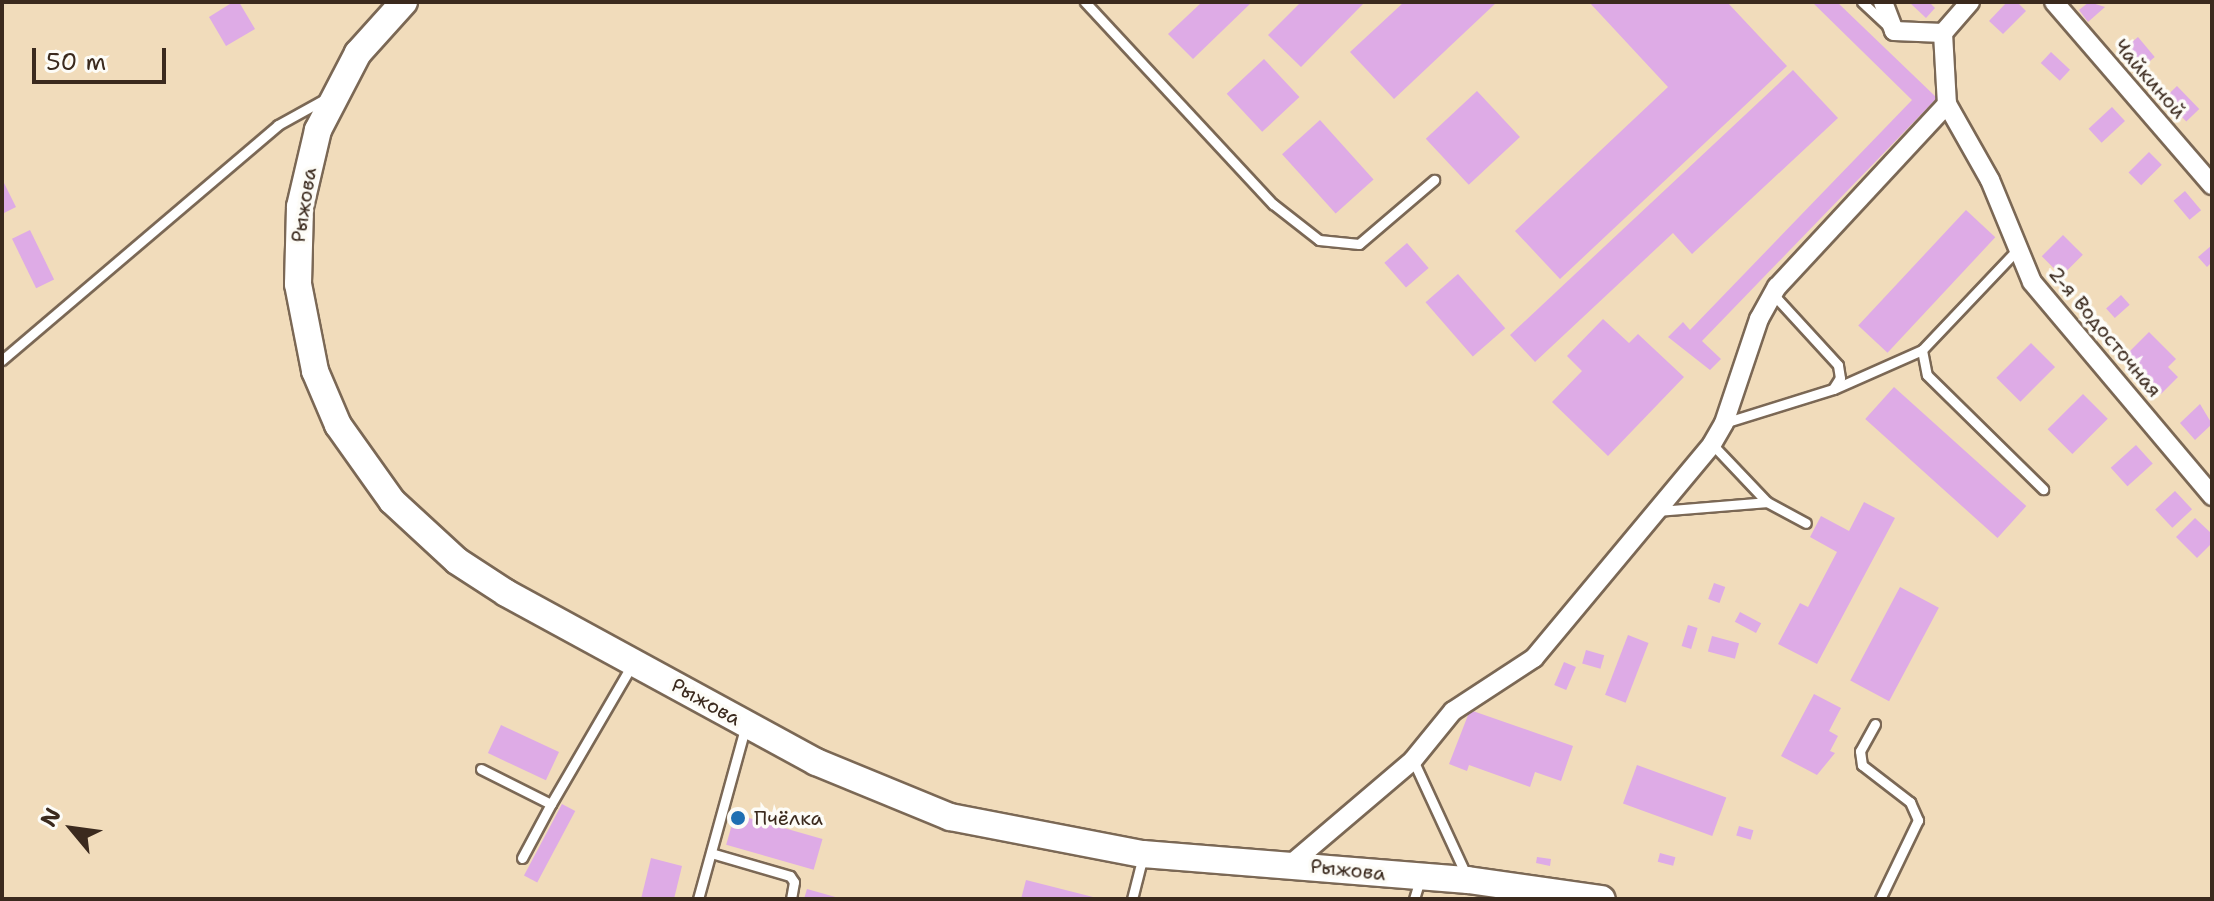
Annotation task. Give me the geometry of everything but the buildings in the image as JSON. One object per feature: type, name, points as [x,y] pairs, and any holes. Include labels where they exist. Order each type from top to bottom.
[{"type":"street","name":"Рыжова","points":[[404,2],[358,53],[332,95],[308,168],[296,248],[309,346],[338,425],[392,501],[457,561],[633,663],[829,768],[950,817],[1143,854],[1291,864],[1417,888],[1468,880],[1602,899]]},
{"type":"street","points":[[1883,2],[1894,31],[1943,33],[1970,2]]},
{"type":"street","name":"Чайкиной","points":[[2054,2],[2212,185]]},
{"type":"street","name":"2-я Водосточная","points":[[1943,33],[1947,104],[1990,180],[2016,251],[2032,282],[2212,496]]},
{"type":"street","points":[[1291,864],[1413,760],[1453,711],[1534,658],[1712,444],[1724,423],[1759,319],[1773,294],[1947,104]]},
{"type":"lane","points":[[1085,2],[1273,204],[1319,240],[1339,246],[1359,244],[1434,180]]},
{"type":"lane","points":[[1862,2],[1894,31]]},
{"type":"lane","points":[[2,360],[278,125],[332,95]]},
{"type":"lane","points":[[1724,423],[1833,389],[1922,350],[2016,251]]},
{"type":"lane","points":[[1773,294],[1838,365],[1833,389]]},
{"type":"lane","points":[[1922,350],[1927,375],[2043,489]]},
{"type":"lane","points":[[1712,444],[1767,502],[1806,523]]},
{"type":"lane","points":[[1658,511],[1767,502]]},
{"type":"lane","points":[[522,858],[633,663]]},
{"type":"lane","points":[[698,899],[746,724]]},
{"type":"lane","points":[[1875,724],[1860,751],[1862,765],[1910,802],[1918,820],[1880,899]]},
{"type":"lane","points":[[1413,760],[1468,880]]},
{"type":"lane","points":[[481,769],[551,804]]},
{"type":"lane","points":[[711,853],[790,876],[794,882],[791,899]]},
{"type":"lane","points":[[1132,899],[1143,854]]},
{"type":"place","name":"Пчёлка","points":[[738,818]]}]
